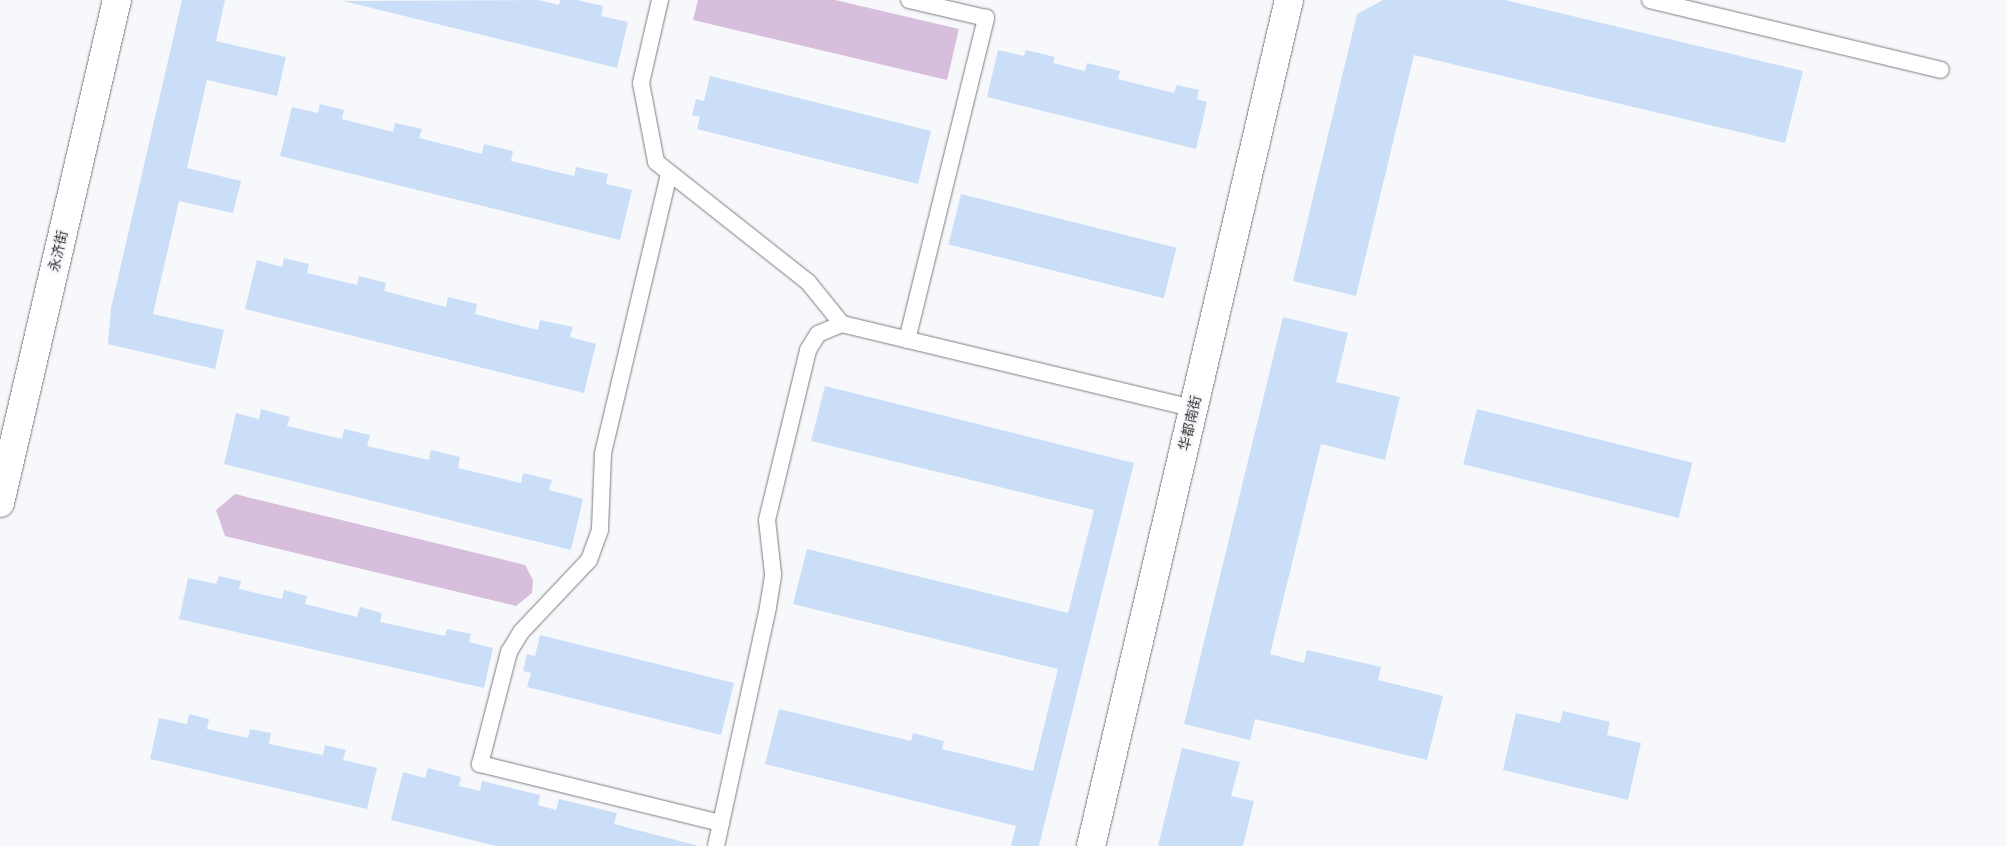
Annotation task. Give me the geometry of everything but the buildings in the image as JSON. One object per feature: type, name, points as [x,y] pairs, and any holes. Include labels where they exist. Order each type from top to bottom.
[{"type":"street","name":"永济街","points":[[0,503],[117,0]]},
{"type":"street","name":"华都南街","points":[[1091,846],[1289,0]]},
{"type":"lane","points":[[660,0],[641,82],[642,103],[652,126],[656,162],[808,282],[842,324]]},
{"type":"lane","points":[[907,340],[986,18],[909,0]]},
{"type":"lane","points":[[1650,0],[1941,70]]},
{"type":"lane","points":[[669,174],[603,454],[600,530],[589,560],[521,632],[509,652],[480,764],[721,823]]},
{"type":"lane","points":[[716,846],[768,607],[773,574],[767,520],[808,350],[818,334],[842,324],[1193,408]]},
{"type":"shaded area","points":[[698,0],[835,0],[959,29],[947,80],[693,20]]},
{"type":"shaded area","points":[[235,494],[525,565],[533,580],[532,593],[516,606],[225,536],[216,510]]}]
